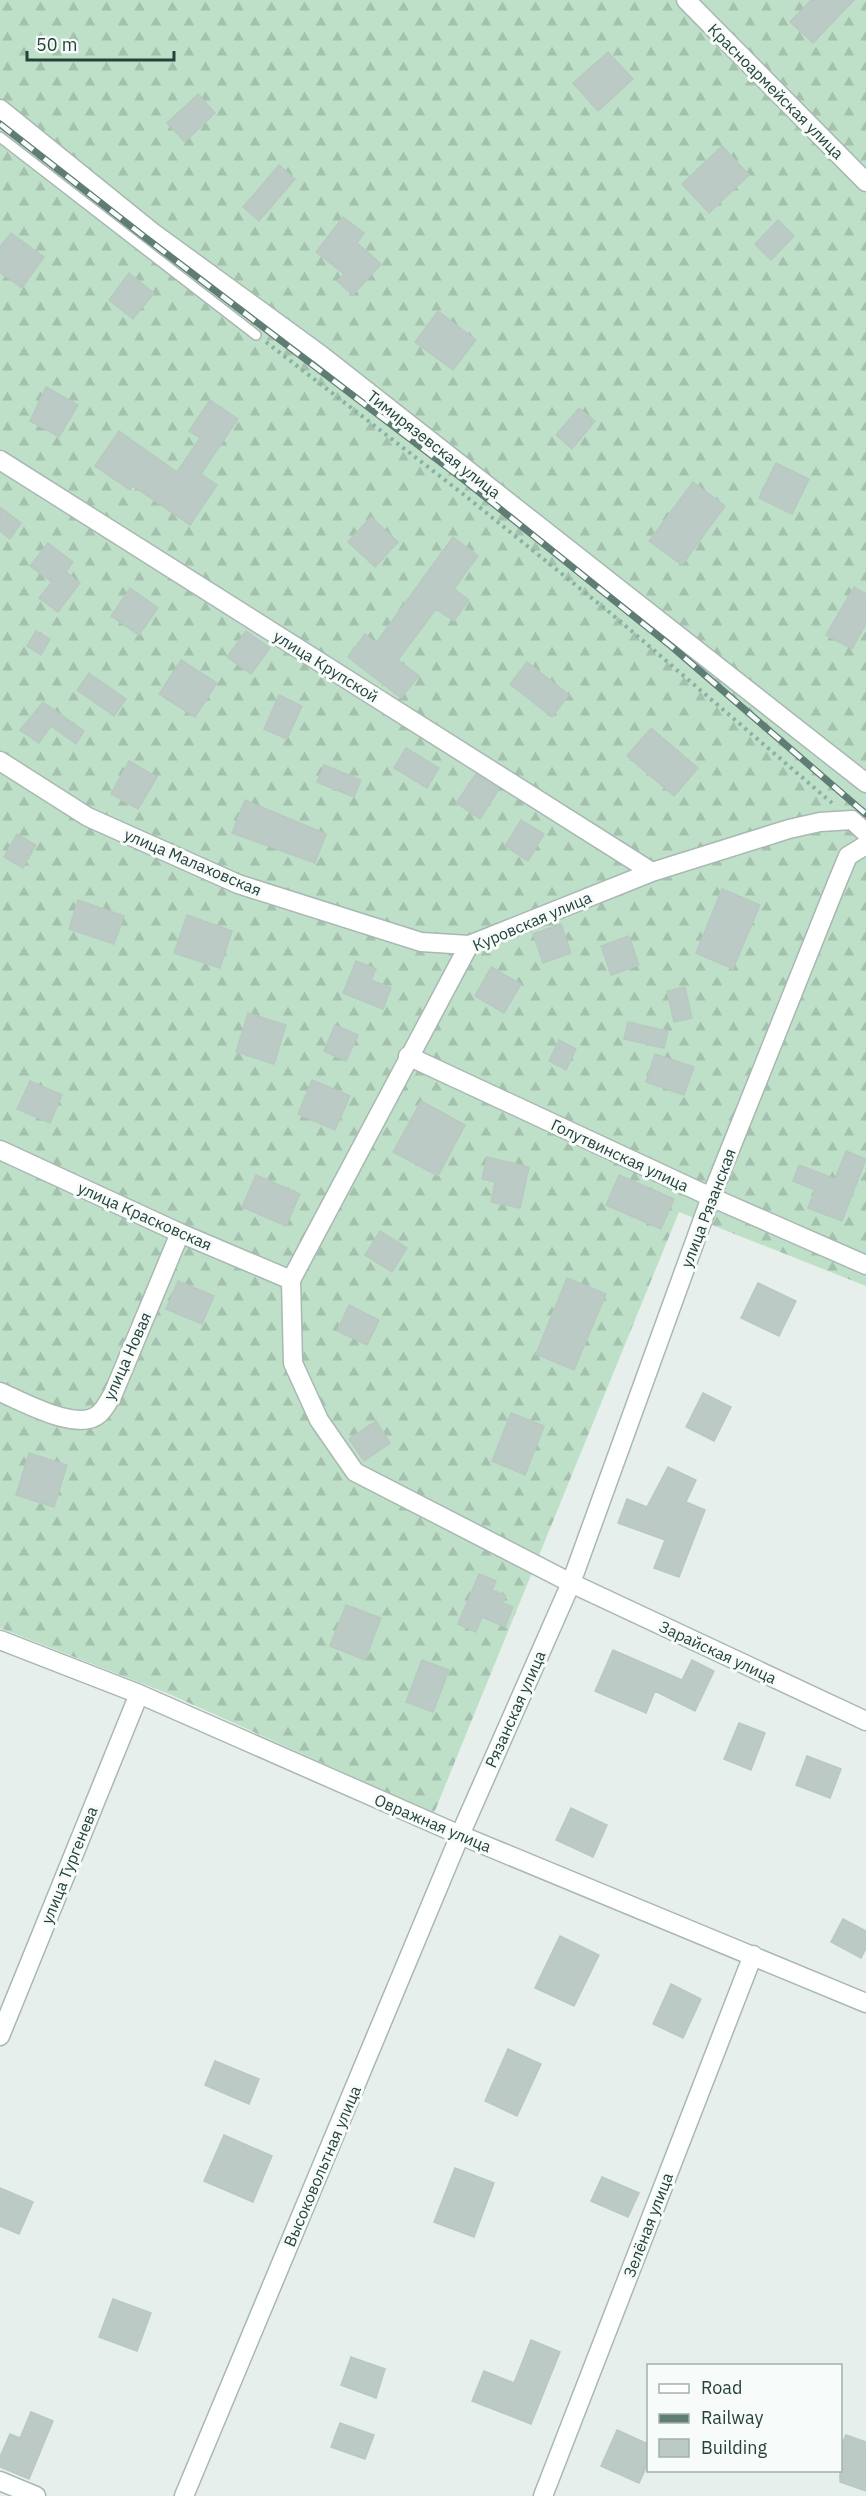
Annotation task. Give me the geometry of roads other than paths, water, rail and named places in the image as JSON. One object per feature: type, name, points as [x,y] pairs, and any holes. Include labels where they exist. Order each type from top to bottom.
[{"type":"street","name":"Красноармейская улица","points":[[686,0],[866,182]]},
{"type":"street","name":"Тимирязевская улица","points":[[0,109],[152,232],[321,355],[866,783]]},
{"type":"street","name":"улица Крупской","points":[[0,460],[652,872]]},
{"type":"street","name":"улица Малаховская","points":[[0,761],[88,817],[238,884],[421,942],[469,945]]},
{"type":"street","name":"Куровская улица","points":[[291,1280],[469,945],[652,872],[789,829],[820,822],[852,820],[866,833]]},
{"type":"street","name":"улица Рязанская","points":[[571,1583],[711,1197],[848,856],[866,845]]},
{"type":"street","name":"Голутвинская улица","points":[[408,1056],[711,1197],[866,1265]]},
{"type":"street","name":"улица Красковская","points":[[0,1150],[180,1233],[291,1280]]},
{"type":"street","name":"улица Новая","points":[[0,1392],[65,1419],[82,1420],[99,1415],[112,1394],[180,1233]]},
{"type":"street","name":"Зарайская улица","points":[[291,1280],[293,1363],[320,1420],[355,1472],[571,1583],[866,1721]]},
{"type":"street","name":"Рязанская улица","points":[[460,1835],[571,1583]]},
{"type":"street","name":"Овражная улица","points":[[0,1640],[139,1694],[460,1835],[866,2003]]},
{"type":"street","name":"улица Тургенева","points":[[0,2036],[139,1694]]},
{"type":"street","name":"Высоковольтная улица","points":[[184,2496],[460,1835]]},
{"type":"street","name":"Зелёная улица","points":[[543,2496],[753,1955]]},
{"type":"street","points":[[0,2481],[36,2496]]},
{"type":"lane","points":[[0,137],[256,335]]},
{"type":"railway","points":[[0,124],[464,480],[671,646],[866,814]]}]
